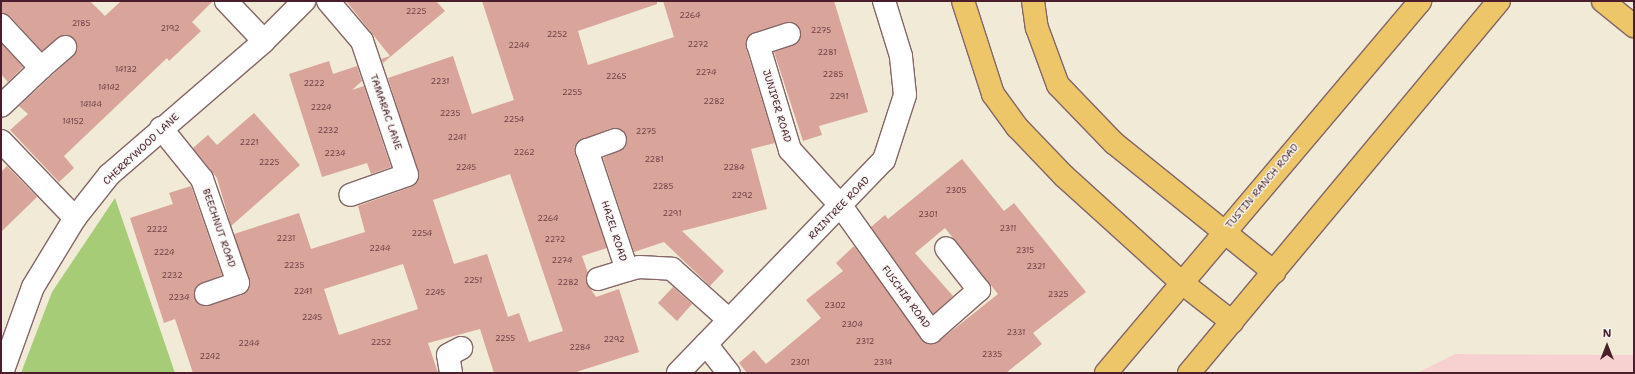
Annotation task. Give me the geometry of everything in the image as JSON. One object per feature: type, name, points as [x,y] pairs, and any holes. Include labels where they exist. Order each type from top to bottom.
[{"type":"main road","points":[[963,1],[993,94],[1017,127],[1064,176],[1181,282],[1232,322]]},
{"type":"main road","points":[[1033,1],[1037,28],[1058,85],[1114,144],[1274,272]]},
{"type":"main road","name":"TUSTIN RANCH ROAD","points":[[1106,373],[1181,282],[1420,1]]},
{"type":"main road","points":[[1189,373],[1499,1]]},
{"type":"main road","points":[[1603,2],[1634,26]]},
{"type":"street","points":[[226,1],[264,40]]},
{"type":"street","name":"CHERRYWOOD LANE","points":[[2,373],[33,287],[75,218],[109,175],[161,128],[264,40],[304,1]]},
{"type":"street","name":"TAMARAC LANE","points":[[328,1],[362,41],[407,175],[350,195]]},
{"type":"street","name":"RAINTREE ROAD","points":[[678,373],[884,160],[904,96],[901,56],[884,1]]},
{"type":"street","points":[[1,26],[41,68]]},
{"type":"street","name":"JUNIPER ROAD","points":[[789,34],[758,44],[760,51],[790,150],[841,206]]},
{"type":"street","points":[[1,106],[65,47]]},
{"type":"street","name":"BEECHNUT ROAD","points":[[161,128],[202,179],[238,283],[206,294]]},
{"type":"street","name":"HAZEL ROAD","points":[[615,140],[587,150],[627,270],[639,267],[672,269],[729,320]]},
{"type":"street","points":[[1,141],[75,218]]},
{"type":"street","name":"FUSCHIA ROAD","points":[[841,206],[931,332],[979,290],[946,248]]},
{"type":"street","points":[[598,279],[627,270]]},
{"type":"street","points":[[706,344],[729,373]]},
{"type":"street","points":[[451,373],[448,355],[461,348]]},
{"type":"shaded area","points":[[1455,354],[1634,355],[1634,373],[1417,373]]},
{"type":"green space","points":[[115,198],[175,373],[21,373],[52,292]]},
{"type":"building","points":[[1,1],[90,1],[105,16],[121,1],[213,1],[192,22],[201,31],[169,61],[167,58],[64,156],[74,168],[59,182],[10,130],[28,114],[19,106],[73,56],[77,44],[69,35],[63,35],[42,51],[10,16],[1,13]]},
{"type":"building","points":[[346,1],[436,1],[445,11],[383,63],[381,59],[390,56]]},
{"type":"building","points":[[482,1],[657,1],[657,4],[578,31],[588,65],[674,37],[663,1],[834,1],[868,112],[819,126],[822,135],[803,141],[774,52],[798,43],[801,30],[792,22],[786,22],[749,36],[746,48],[775,143],[751,149],[767,209],[682,231],[724,271],[710,286],[664,242],[634,252],[603,158],[625,148],[627,142],[623,131],[611,128],[578,142],[575,154],[607,248],[582,256],[588,273],[586,282],[596,297],[619,289],[639,352],[573,373],[494,373],[480,329],[428,343],[438,373],[193,373],[175,319],[164,323],[130,218],[173,204],[169,193],[191,186],[222,275],[196,286],[194,298],[204,306],[242,295],[250,286],[234,234],[299,213],[311,249],[365,232],[358,206],[411,187],[419,177],[388,78],[453,56],[472,114],[514,100]],"holes":[[[510,174],[563,331],[529,342],[519,313],[508,317],[487,254],[454,264],[433,200]],[[403,264],[418,309],[339,335],[324,289]]]},
{"type":"building","points":[[1,43],[23,67],[8,82],[1,74]]},
{"type":"building","points":[[329,61],[333,74],[357,66],[362,81],[352,90],[364,86],[391,167],[371,174],[367,163],[322,177],[289,74]]},
{"type":"building","points":[[254,113],[300,165],[231,226],[217,178],[193,148],[208,135],[217,145]]},
{"type":"building","points":[[962,159],[1004,211],[1014,203],[1086,292],[1033,333],[1042,344],[1006,373],[747,373],[739,363],[754,350],[766,364],[821,318],[806,300],[843,271],[836,263],[854,246],[927,344],[939,341],[998,294],[945,228],[915,253],[953,296],[933,314],[871,227],[885,215],[888,219]]},
{"type":"building","points":[[7,166],[37,197],[1,232],[1,172]]},
{"type":"building","points":[[673,287],[692,304],[677,321],[658,303]]}]
